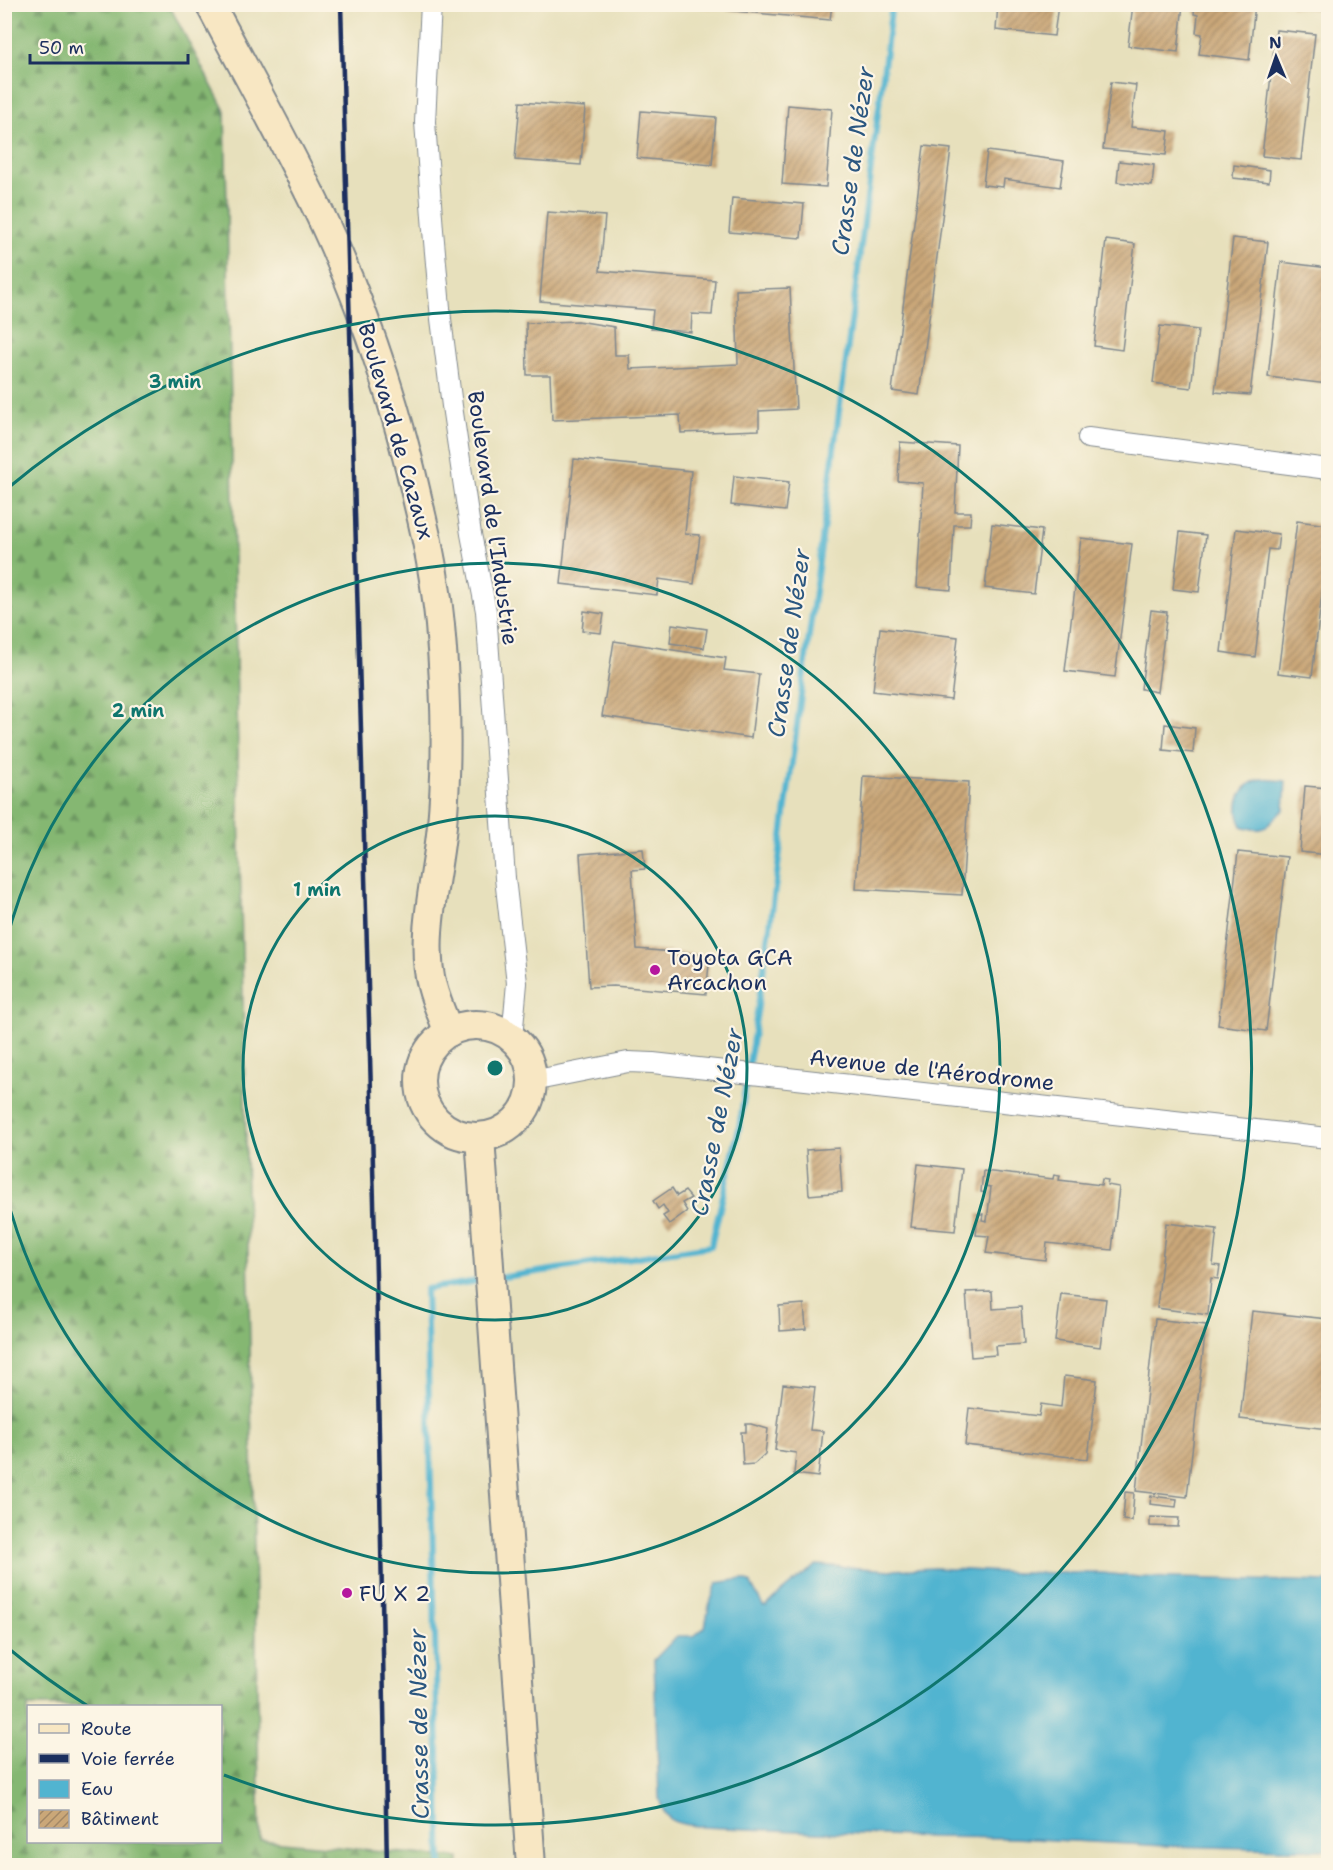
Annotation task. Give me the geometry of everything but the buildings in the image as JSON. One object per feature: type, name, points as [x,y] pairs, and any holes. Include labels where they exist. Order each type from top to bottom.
[{"type":"main road","name":"Boulevard de Cazaux","points":[[210,4],[294,161],[349,280],[389,390],[413,477],[429,549],[440,624],[446,754],[442,825],[429,923],[429,942],[432,986],[449,1032]]},
{"type":"main road","points":[[482,1025],[498,1029],[512,1038],[523,1050],[530,1065],[532,1082],[530,1098],[523,1113],[497,1134],[480,1137],[462,1136],[444,1128],[430,1114],[422,1098],[420,1079],[424,1060],[434,1044],[449,1032],[465,1026],[482,1025]]},
{"type":"main road","points":[[480,1137],[531,1866]]},
{"type":"street","name":"Boulevard de l'Industrie","points":[[431,4],[425,122],[441,319],[471,534],[486,611],[505,878],[517,983],[512,1038]]},
{"type":"street","points":[[1088,438],[1329,469]]},
{"type":"street","name":"Avenue de l'Aérodrome","points":[[532,1082],[628,1062],[738,1072],[1329,1138]]},
{"type":"green space","points":[[5,4],[169,5],[225,111],[260,1840],[459,1858],[459,1865],[5,1865]]},
{"type":"water","points":[[1261,779],[1286,781],[1284,810],[1267,826],[1251,829],[1242,826],[1238,804],[1243,791]]},
{"type":"water","points":[[816,1565],[891,1570],[935,1568],[1017,1573],[1103,1573],[1139,1577],[1328,1582],[1328,1850],[931,1837],[703,1827],[674,1822],[665,1814],[659,1798],[654,1660],[677,1636],[694,1636],[705,1627],[717,1583],[742,1579],[750,1582],[763,1606],[767,1606]]},
{"type":"waterway","name":"Crasse de Nézer","points":[[497,1278],[711,1246],[739,1128],[768,941],[892,4]]},
{"type":"waterway","name":"Crasse de Nézer","points":[[441,1866],[426,1289],[484,1280]]},
{"type":"railway","points":[[341,4],[376,1275],[387,1866]]},
{"type":"place","name":"Toyota GCA Arcachon","points":[[655,970]]},
{"type":"place","name":"FU X 2","points":[[347,1593]]}]
